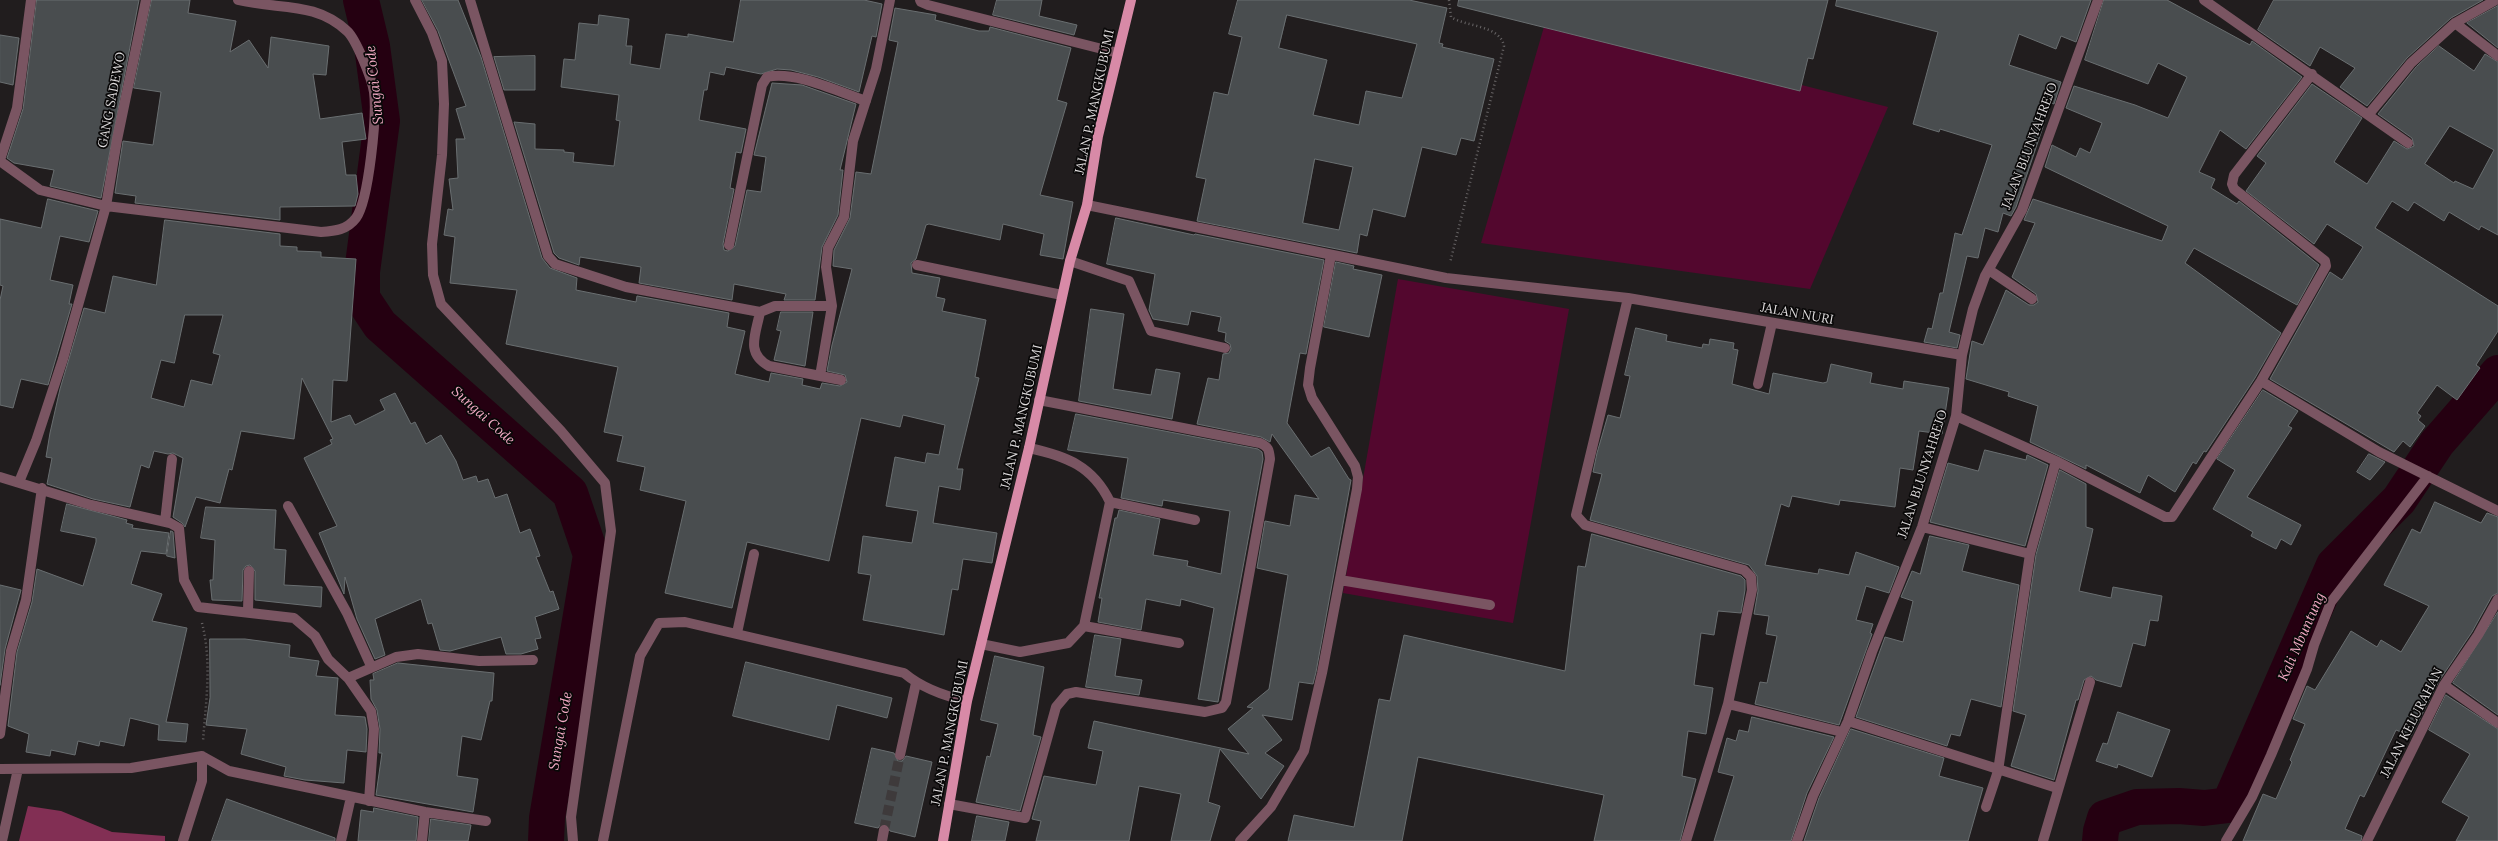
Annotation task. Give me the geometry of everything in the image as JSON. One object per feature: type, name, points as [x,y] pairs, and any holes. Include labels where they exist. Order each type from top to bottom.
[{"type":"main road","name":"JALAN P. MANGKUBUMI","points":[[943,841],[967,701],[1029,448],[1070,261],[1087,206],[1098,136],[1131,0]]},
{"type":"street","points":[[32,0],[17,108],[0,160],[40,190],[106,206],[321,232],[338,231],[350,224],[356,217],[363,203],[373,134],[374,92],[348,32],[325,14],[305,9],[262,6],[238,0]]},
{"type":"street","name":"GANG SADEWO","points":[[19,482],[36,441],[63,359],[106,206],[117,140],[146,0]]},
{"type":"street","points":[[415,0],[432,33],[442,61],[444,104],[442,155],[432,244],[435,290],[441,304],[561,431],[605,483],[611,531],[571,817],[573,841]]},
{"type":"street","points":[[470,0],[548,256],[555,264],[626,287],[760,312],[775,306],[832,306]]},
{"type":"street","points":[[820,376],[832,306],[826,267],[828,248],[844,217],[853,141],[876,69],[890,0]]},
{"type":"street","name":"JALAN BLUNYAHREJO","points":[[1797,841],[1813,796],[1848,721],[1872,652],[1922,527],[1956,416],[1962,355],[1973,309],[1989,270],[2022,210],[2098,0]]},
{"type":"street","points":[[2204,0],[2312,74],[2408,143]]},
{"type":"street","points":[[2369,114],[2411,64],[2454,23],[2496,0]]},
{"type":"street","points":[[920,1],[1118,53]]},
{"type":"street","points":[[2454,23],[2498,56]]},
{"type":"street","points":[[1956,416],[2056,461],[2171,518],[2261,381],[2326,262],[2234,189],[2232,184],[2234,175],[2312,74]]},
{"type":"street","points":[[729,245],[762,85],[767,77],[775,75],[796,78],[866,101]]},
{"type":"street","name":"JALAN NURI","points":[[1087,206],[1446,278],[1628,298],[1962,355]]},
{"type":"street","points":[[1240,841],[1271,807],[1304,751],[1340,580],[1358,477],[1354,466],[1312,398],[1308,386],[1331,255]]},
{"type":"street","points":[[1070,261],[1129,281],[1151,331],[1225,348]]},
{"type":"street","points":[[917,265],[1062,295]]},
{"type":"street","points":[[1989,270],[2032,299]]},
{"type":"street","points":[[1628,298],[1576,515],[1584,525],[1744,570],[1751,577],[1752,590],[1728,704],[1686,841]]},
{"type":"street","points":[[760,312],[753,349],[759,361],[769,366],[842,380]]},
{"type":"street","points":[[1758,384],[1772,323]]},
{"type":"street","points":[[2261,381],[2379,452],[2498,511]]},
{"type":"street","points":[[949,804],[1025,818],[1056,707],[1067,694],[1076,692],[1205,712],[1222,708],[1226,702],[1270,459],[1270,450],[1267,446],[1260,444],[1039,400]]},
{"type":"street","points":[[981,644],[1020,652],[1055,648],[1068,643],[1084,626],[1110,502],[1102,486],[1090,473],[1058,454],[1029,448]]},
{"type":"street","points":[[166,522],[172,459]]},
{"type":"street","points":[[1986,806],[1998,771],[2030,554],[2056,461]]},
{"type":"street","points":[[2226,841],[2252,797],[2271,755],[2307,669],[2314,644],[2331,602],[2425,474]]},
{"type":"street","points":[[0,477],[42,488],[91,505],[166,522],[179,528],[184,580],[198,607],[248,611],[294,618],[315,636],[328,659],[348,678],[370,711],[374,729],[369,801]]},
{"type":"street","points":[[0,734],[11,651],[26,600],[42,488]]},
{"type":"street","points":[[1110,502],[1195,520]]},
{"type":"street","points":[[288,506],[347,613],[371,666]]},
{"type":"street","points":[[1922,527],[2030,554]]},
{"type":"street","points":[[736,633],[754,554]]},
{"type":"street","points":[[248,611],[249,571]]},
{"type":"street","points":[[1340,580],[1490,605]]},
{"type":"street","name":"JALAN KELURAHAN","points":[[2367,841],[2444,685],[2478,635],[2498,599]]},
{"type":"street","points":[[602,841],[640,656],[659,623],[685,622],[904,673],[916,683],[947,697],[967,701]]},
{"type":"street","points":[[1084,626],[1179,643]]},
{"type":"street","points":[[348,678],[371,666],[396,657],[418,654],[479,661],[533,660]]},
{"type":"street","points":[[2043,841],[2057,788],[2090,682]]},
{"type":"street","points":[[900,755],[916,683]]},
{"type":"street","points":[[2444,685],[2498,723]]},
{"type":"street","points":[[1728,704],[1842,732]]},
{"type":"street","points":[[1848,721],[1937,748],[1998,771],[2057,788]]},
{"type":"street","points":[[183,841],[202,781],[202,756]]},
{"type":"street","points":[[0,769],[131,768],[202,756],[229,771],[425,812],[486,821]]},
{"type":"street","points":[[2,841],[18,769]]},
{"type":"street","points":[[342,841],[351,797]]},
{"type":"street","points":[[422,841],[425,812]]},
{"type":"street","points":[[882,841],[884,830]]},
{"type":"path","points":[[1446,278],[1504,46],[1503,41],[1496,33],[1451,17],[1449,0]]},
{"type":"path","points":[[198,607],[208,644],[202,756]]},
{"type":"shaded area","points":[[1546,20],[1888,107],[1810,289],[1481,243]]},
{"type":"shaded area","points":[[1398,279],[1569,309],[1513,623],[1343,593]]},
{"type":"shaded area","points":[[28,806],[61,811],[112,832],[165,836],[165,841],[19,841]]},
{"type":"building","points":[[37,0],[139,0],[101,198],[50,186],[54,170],[14,163],[7,158],[23,109]]},
{"type":"building","points":[[152,0],[190,0],[188,13],[236,21],[230,52],[249,40],[268,68],[271,37],[329,46],[326,75],[313,74],[320,119],[362,113],[366,139],[342,142],[346,175],[356,175],[358,194],[355,206],[280,207],[280,220],[135,203],[136,196],[115,193],[123,141],[153,145],[161,92],[134,88]]},
{"type":"building","points":[[422,0],[458,0],[481,57],[542,258],[550,268],[577,278],[576,290],[636,302],[637,296],[729,313],[727,327],[745,331],[735,374],[769,382],[771,373],[803,379],[802,385],[820,389],[822,383],[840,386],[847,382],[845,375],[827,371],[832,345],[852,269],[833,266],[834,250],[850,218],[856,172],[871,174],[898,42],[889,40],[895,8],[936,15],[935,20],[979,31],[989,31],[990,27],[1071,48],[1057,100],[1067,103],[1040,195],[1073,202],[1063,259],[1040,255],[1044,234],[1003,224],[1000,240],[929,224],[926,225],[916,259],[911,263],[912,273],[940,278],[936,297],[945,299],[942,311],[986,320],[975,377],[979,378],[957,469],[963,469],[960,490],[939,486],[933,523],[997,533],[992,563],[963,559],[958,590],[952,589],[944,635],[863,620],[871,575],[858,573],[863,536],[912,543],[918,511],[886,506],[895,457],[925,463],[927,453],[939,455],[945,425],[903,415],[900,427],[861,418],[829,561],[747,542],[732,608],[665,593],[686,501],[640,490],[645,467],[617,461],[623,436],[604,432],[618,367],[506,344],[517,290],[450,283],[455,237],[444,235],[448,209],[453,210],[449,179],[458,178],[456,139],[465,139],[456,109],[466,106],[438,31]]},
{"type":"building","points":[[741,0],[864,0],[882,4],[876,37],[872,36],[859,92],[818,77],[791,70],[777,69],[761,74],[726,67],[724,75],[710,72],[707,90],[704,90],[699,120],[746,129],[741,153],[736,152],[730,188],[734,189],[723,244],[724,250],[728,251],[735,246],[747,190],[761,192],[766,157],[754,155],[772,83],[802,85],[856,104],[840,170],[843,170],[838,215],[822,247],[815,300],[784,300],[786,294],[734,284],[732,300],[639,283],[641,267],[580,257],[579,265],[559,258],[554,253],[514,122],[535,124],[535,149],[564,150],[564,152],[574,153],[573,162],[614,166],[620,121],[616,120],[619,95],[561,87],[564,59],[575,60],[579,23],[598,25],[599,15],[629,19],[626,46],[632,46],[630,64],[660,69],[666,34],[688,37],[688,34],[733,42]]},
{"type":"building","points":[[997,0],[1042,0],[1039,16],[1077,25],[1074,35],[993,15]]},
{"type":"building","points":[[1238,0],[1409,0],[1447,8],[1439,43],[1443,44],[1442,47],[1494,59],[1474,141],[1461,138],[1456,155],[1422,147],[1405,217],[1373,209],[1367,236],[1360,234],[1357,253],[1197,221],[1206,179],[1196,177],[1214,92],[1228,95],[1242,37],[1229,34]],"holes":[[[1287,15],[1417,44],[1402,98],[1366,91],[1359,125],[1313,115],[1327,60],[1279,48]],[[1315,159],[1353,167],[1339,230],[1303,223]]]},
{"type":"building","points":[[1459,0],[1828,0],[1813,59],[1808,58],[1800,91],[1458,6]]},
{"type":"building","points":[[1837,0],[2091,0],[2076,42],[2061,36],[2056,49],[2019,34],[2009,65],[2061,82],[2054,104],[2051,103],[2016,207],[2011,216],[2003,213],[1998,232],[1985,228],[1978,258],[1967,256],[1949,332],[1960,335],[1957,348],[1924,342],[1928,328],[1932,329],[1940,293],[1943,293],[1955,233],[1962,235],[1992,145],[1940,129],[1939,132],[1913,124],[1938,32],[1836,6]]},
{"type":"building","points":[[2104,0],[2167,0],[2250,45],[2252,41],[2302,77],[2246,149],[2220,130],[2199,172],[2215,179],[2211,188],[2237,204],[2239,201],[2319,265],[2297,305],[2194,248],[2185,263],[2281,333],[2255,378],[2206,452],[2204,451],[2196,464],[2193,462],[2175,492],[2148,475],[2140,493],[2086,465],[2086,469],[2030,442],[2038,406],[2008,396],[2009,392],[1966,379],[1972,341],[1983,345],[2006,290],[2029,305],[2034,305],[2038,302],[2036,294],[2012,277],[2035,223],[2024,220],[2033,199],[2162,241],[2168,226],[2045,167],[2052,145],[2076,157],[2080,148],[2090,153],[2102,123],[2066,108],[2074,86],[2135,105],[2168,118],[2187,77],[2158,63],[2148,84],[2085,60]]},
{"type":"building","points":[[2274,0],[2483,0],[2451,18],[2407,58],[2367,106],[2340,87],[2355,68],[2320,47],[2310,66],[2258,30]]},
{"type":"building","points":[[2498,6],[2498,48],[2467,23]]},
{"type":"building","points":[[0,35],[19,38],[13,85],[0,82]]},
{"type":"building","points":[[2439,46],[2474,71],[2485,54],[2498,62],[2498,235],[2481,226],[2479,230],[2449,212],[2444,221],[2414,202],[2408,211],[2392,201],[2375,228],[2498,306],[2498,331],[2476,365],[2480,368],[2457,400],[2437,385],[2417,413],[2421,416],[2418,420],[2425,426],[2410,447],[2403,441],[2394,452],[2270,379],[2330,272],[2342,280],[2363,247],[2327,224],[2314,244],[2246,191],[2266,163],[2257,156],[2312,84],[2362,118],[2334,162],[2367,184],[2394,141],[2407,149],[2414,146],[2412,138],[2378,114],[2416,67]],"holes":[[[2450,126],[2494,150],[2473,189],[2455,181],[2454,183],[2425,164]]]},
{"type":"building","points":[[535,56],[535,90],[504,90],[494,57]]},
{"type":"building","points":[[48,199],[98,211],[89,242],[60,236],[50,280],[73,285],[69,304],[72,304],[48,385],[21,379],[13,408],[0,405],[0,300],[3,286],[0,285],[0,219],[41,228]]},
{"type":"building","points":[[1116,218],[1194,235],[1324,260],[1306,354],[1300,353],[1287,423],[1311,457],[1329,447],[1351,480],[1316,672],[1313,684],[1299,682],[1292,720],[1262,715],[1282,740],[1265,753],[1284,766],[1261,799],[1220,749],[1208,802],[1220,806],[1210,841],[1171,841],[1181,794],[1139,786],[1129,841],[1036,841],[1041,821],[1032,819],[1044,776],[1096,785],[1103,751],[1088,748],[1094,721],[1249,754],[1228,729],[1253,708],[1247,707],[1269,689],[1288,575],[1257,568],[1265,521],[1290,526],[1295,495],[1319,499],[1272,434],[1270,442],[1261,437],[1197,424],[1208,378],[1219,380],[1223,354],[1229,353],[1231,349],[1230,344],[1225,341],[1226,333],[1218,331],[1221,317],[1191,311],[1188,325],[1153,319],[1149,310],[1155,274],[1107,264]]},
{"type":"building","points":[[165,220],[280,234],[280,246],[297,247],[297,251],[321,252],[321,257],[356,259],[347,381],[333,380],[331,422],[350,415],[355,425],[385,410],[380,400],[395,393],[411,424],[415,422],[426,444],[441,435],[456,461],[463,480],[476,476],[478,482],[488,479],[495,498],[507,494],[520,533],[530,529],[540,556],[536,557],[550,592],[553,591],[559,609],[535,617],[541,638],[535,639],[538,649],[521,654],[506,654],[501,637],[450,651],[440,650],[432,623],[428,624],[421,599],[375,619],[385,655],[375,659],[357,619],[345,577],[344,594],[319,533],[337,526],[304,458],[332,444],[330,440],[333,439],[302,378],[294,439],[241,431],[232,470],[229,469],[220,503],[196,497],[185,527],[173,517],[183,458],[173,453],[168,454],[154,451],[149,468],[141,465],[130,507],[93,499],[47,484],[52,458],[46,457],[50,433],[60,389],[84,308],[105,313],[113,276],[156,285]],"holes":[[[185,315],[223,315],[213,353],[220,355],[212,385],[191,380],[184,407],[151,398],[161,360],[174,363]]]},
{"type":"building","points":[[1336,262],[1354,266],[1353,269],[1382,275],[1369,337],[1324,327]]},
{"type":"building","points":[[1091,309],[1124,314],[1113,389],[1151,395],[1156,369],[1180,373],[1172,419],[1079,401]]},
{"type":"building","points":[[781,312],[813,312],[805,366],[774,360],[781,331],[777,330]]},
{"type":"building","points":[[1636,328],[1667,335],[1666,341],[1702,348],[1703,344],[1709,345],[1710,339],[1734,343],[1733,349],[1738,350],[1732,384],[1769,394],[1773,373],[1823,383],[1827,382],[1831,364],[1872,373],[1870,383],[1903,389],[1904,381],[1949,388],[1942,434],[1919,431],[1913,470],[1900,468],[1895,507],[1840,500],[1839,505],[1792,496],[1789,507],[1781,504],[1765,565],[1818,574],[1819,569],[1849,575],[1856,552],[1899,567],[1889,593],[1866,586],[1856,620],[1873,624],[1870,633],[1872,634],[1839,725],[1755,704],[1760,682],[1767,683],[1777,636],[1766,634],[1769,616],[1754,614],[1758,591],[1757,576],[1749,565],[1590,520],[1602,474],[1593,472],[1597,453],[1608,415],[1620,418],[1630,376],[1625,375]]},
{"type":"building","points":[[2263,390],[2298,411],[2288,426],[2292,428],[2247,497],[2301,525],[2291,545],[2281,539],[2276,549],[2251,536],[2253,532],[2213,509],[2235,470],[2217,459]]},
{"type":"building","points":[[1076,414],[1258,449],[1262,452],[1263,459],[1218,702],[1198,699],[1214,608],[1181,599],[1180,606],[1146,599],[1141,630],[1098,622],[1102,598],[1099,598],[1115,518],[1117,518],[1119,510],[1160,519],[1153,555],[1188,561],[1187,566],[1221,574],[1230,511],[1163,500],[1162,506],[1121,498],[1128,458],[1068,450]]},
{"type":"building","points":[[1985,450],[2026,460],[2027,455],[2048,465],[2025,546],[1930,522],[1948,463],[1978,471]]},
{"type":"building","points":[[2369,454],[2385,462],[2370,480],[2357,472]]},
{"type":"building","points":[[2060,470],[2086,484],[2086,527],[2093,529],[2079,591],[2111,598],[2113,587],[2162,596],[2158,621],[2150,620],[2145,646],[2133,643],[2121,687],[2096,680],[2091,676],[2084,680],[2078,700],[2076,700],[2054,780],[2011,766],[2026,715],[2013,711],[2036,555]]},
{"type":"building","points":[[2435,502],[2481,523],[2487,513],[2498,517],[2498,593],[2492,596],[2472,632],[2439,681],[2411,736],[2396,730],[2364,797],[2360,795],[2345,829],[2362,836],[2361,841],[2243,841],[2263,794],[2276,799],[2292,762],[2290,760],[2305,724],[2293,719],[2307,686],[2315,690],[2351,631],[2377,647],[2381,640],[2401,652],[2429,606],[2384,585],[2412,529],[2420,533]]},
{"type":"building","points":[[67,504],[127,520],[126,523],[133,525],[132,528],[169,533],[166,554],[141,551],[131,584],[162,594],[152,621],[187,628],[166,722],[188,724],[186,742],[158,740],[159,725],[130,718],[124,746],[100,741],[99,746],[78,741],[75,755],[51,750],[50,756],[26,752],[29,734],[8,726],[17,652],[32,602],[37,569],[83,586],[96,542],[96,538],[61,531]]},
{"type":"building","points":[[206,507],[276,510],[274,549],[286,550],[284,585],[322,587],[321,607],[255,600],[255,571],[250,565],[246,566],[243,570],[242,601],[212,600],[210,580],[213,580],[215,540],[201,538]]},
{"type":"building","points":[[171,531],[173,532],[175,558],[167,556]]},
{"type":"building","points":[[1592,534],[1741,576],[1745,580],[1745,590],[1741,613],[1718,611],[1714,635],[1701,633],[1694,685],[1713,688],[1706,734],[1688,731],[1682,776],[1696,779],[1680,841],[1594,841],[1604,795],[1418,757],[1402,841],[1288,841],[1294,815],[1354,827],[1379,699],[1390,701],[1404,635],[1565,671],[1578,566],[1585,567]]},
{"type":"building","points":[[1930,536],[1969,545],[1962,571],[2019,585],[2001,707],[1971,699],[1960,736],[1951,734],[1947,746],[1856,717],[1885,637],[1903,642],[1913,601],[1901,597],[1912,571],[1920,574]]},
{"type":"building","points":[[0,585],[21,590],[5,649],[0,685]]},
{"type":"building","points":[[2498,612],[2498,715],[2453,683]]},
{"type":"building","points":[[1095,635],[1121,639],[1115,676],[1142,680],[1139,695],[1086,687]]},
{"type":"building","points":[[210,639],[245,639],[290,645],[289,657],[319,661],[316,676],[338,678],[335,715],[365,717],[367,729],[366,752],[347,750],[344,783],[305,780],[284,776],[286,767],[241,754],[247,729],[206,725],[210,698]]},
{"type":"building","points":[[995,656],[1044,667],[1033,735],[1041,737],[1020,811],[976,802],[987,756],[990,757],[998,724],[981,720]]},
{"type":"building","points":[[746,662],[892,698],[887,718],[837,705],[829,740],[733,716]]},
{"type":"building","points":[[398,663],[494,673],[492,701],[490,701],[481,740],[462,736],[457,776],[478,779],[473,812],[376,795],[382,753],[379,753],[380,729],[377,710],[371,699],[370,680],[374,680],[373,674]]},
{"type":"building","points":[[2446,695],[2498,729],[2498,841],[2456,841],[2469,817],[2442,802],[2470,754],[2429,730]]},
{"type":"building","points":[[2118,712],[2170,730],[2152,777],[2118,764],[2117,768],[2096,761],[2103,743],[2107,744]]},
{"type":"building","points":[[1752,717],[1834,737],[1807,793],[1791,841],[1714,841],[1734,776],[1718,772],[1727,738],[1736,741],[1739,730],[1748,732]]},
{"type":"building","points":[[1851,729],[1944,758],[1939,776],[1983,788],[1968,841],[1804,841],[1819,798]]},
{"type":"building","points":[[872,748],[894,753],[898,761],[902,761],[906,756],[932,762],[915,837],[890,831],[886,824],[881,824],[878,828],[855,823]]},
{"type":"building","points":[[227,799],[335,838],[335,841],[212,841]]},
{"type":"building","points":[[374,808],[418,817],[416,841],[358,841],[361,810],[373,812]]},
{"type":"building","points":[[977,816],[1009,822],[1005,841],[972,841]]},
{"type":"building","points":[[431,819],[471,825],[468,841],[429,841]]},
{"type":"waterway","name":"Sungai Code","points":[[361,0],[372,46],[382,121],[362,272],[362,298],[380,325],[570,493],[591,555],[547,818],[546,841]]},
{"type":"waterway","name":"Kali Mbuntung","points":[[2100,841],[2105,818],[2137,807],[2179,806],[2204,808],[2229,805],[2334,565],[2399,500],[2437,443],[2498,373]]},
{"type":"tunnel","points":[[884,830],[900,755]]}]
